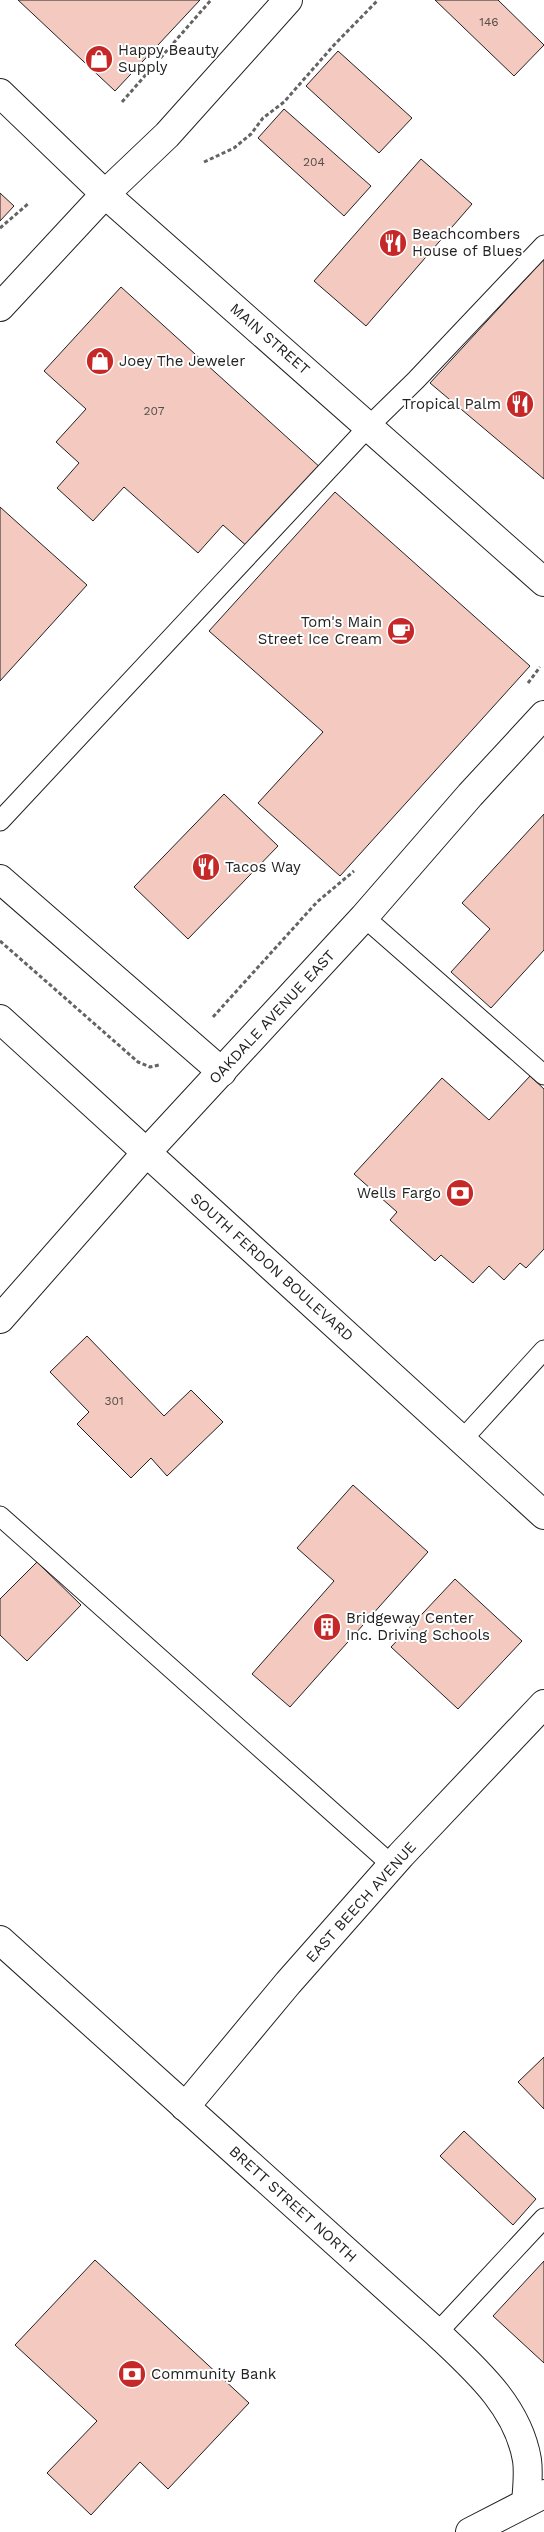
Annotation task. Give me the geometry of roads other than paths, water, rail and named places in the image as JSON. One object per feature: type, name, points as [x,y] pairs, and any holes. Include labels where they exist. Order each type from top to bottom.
[{"type":"street","points":[[0,307],[105,194],[167,135],[288,0]]},
{"type":"street","name":"MAIN STREET","points":[[0,93],[105,194],[370,425],[544,582]]},
{"type":"street","name":"OAKDALE AVENUE EAST","points":[[0,1319],[146,1153],[364,917],[470,795],[544,716]]},
{"type":"street","points":[[0,879],[222,1072]]},
{"type":"street","name":"SOUTH FERDON BOULEVARD","points":[[0,1019],[544,1516]]},
{"type":"street","name":"EAST BEECH AVENUE","points":[[185,2108],[288,1983],[393,1866],[544,1704]]},
{"type":"street","name":"BRETT STREET NORTH","points":[[0,1940],[437,2333],[489,2383],[520,2432],[535,2498]]},
{"type":"street","points":[[470,2532],[535,2498]]},
{"type":"lane","points":[[0,821],[370,425],[416,380],[544,245]]},
{"type":"lane","points":[[364,917],[544,1075]]},
{"type":"lane","points":[[461,1440],[544,1350]]},
{"type":"lane","points":[[0,1516],[393,1866]]},
{"type":"lane","points":[[437,2333],[544,2218]]},
{"type":"place","name":"Happy Beauty Supply","points":[[99,59]]},
{"type":"place","name":"Beachcombers House of Blues","points":[[393,243]]},
{"type":"place","name":"Joey The Jeweler","points":[[100,361]]},
{"type":"place","name":"Tropical Palm","points":[[520,404]]},
{"type":"place","name":"Tom's Main Street Ice Cream","points":[[401,631]]},
{"type":"place","name":"Tacos Way","points":[[206,867]]},
{"type":"place","name":"Wells Fargo","points":[[460,1193]]},
{"type":"place","name":"Bridgeway Center Inc. Driving Schools","points":[[327,1627]]},
{"type":"place","name":"Community Bank","points":[[132,2374]]}]
